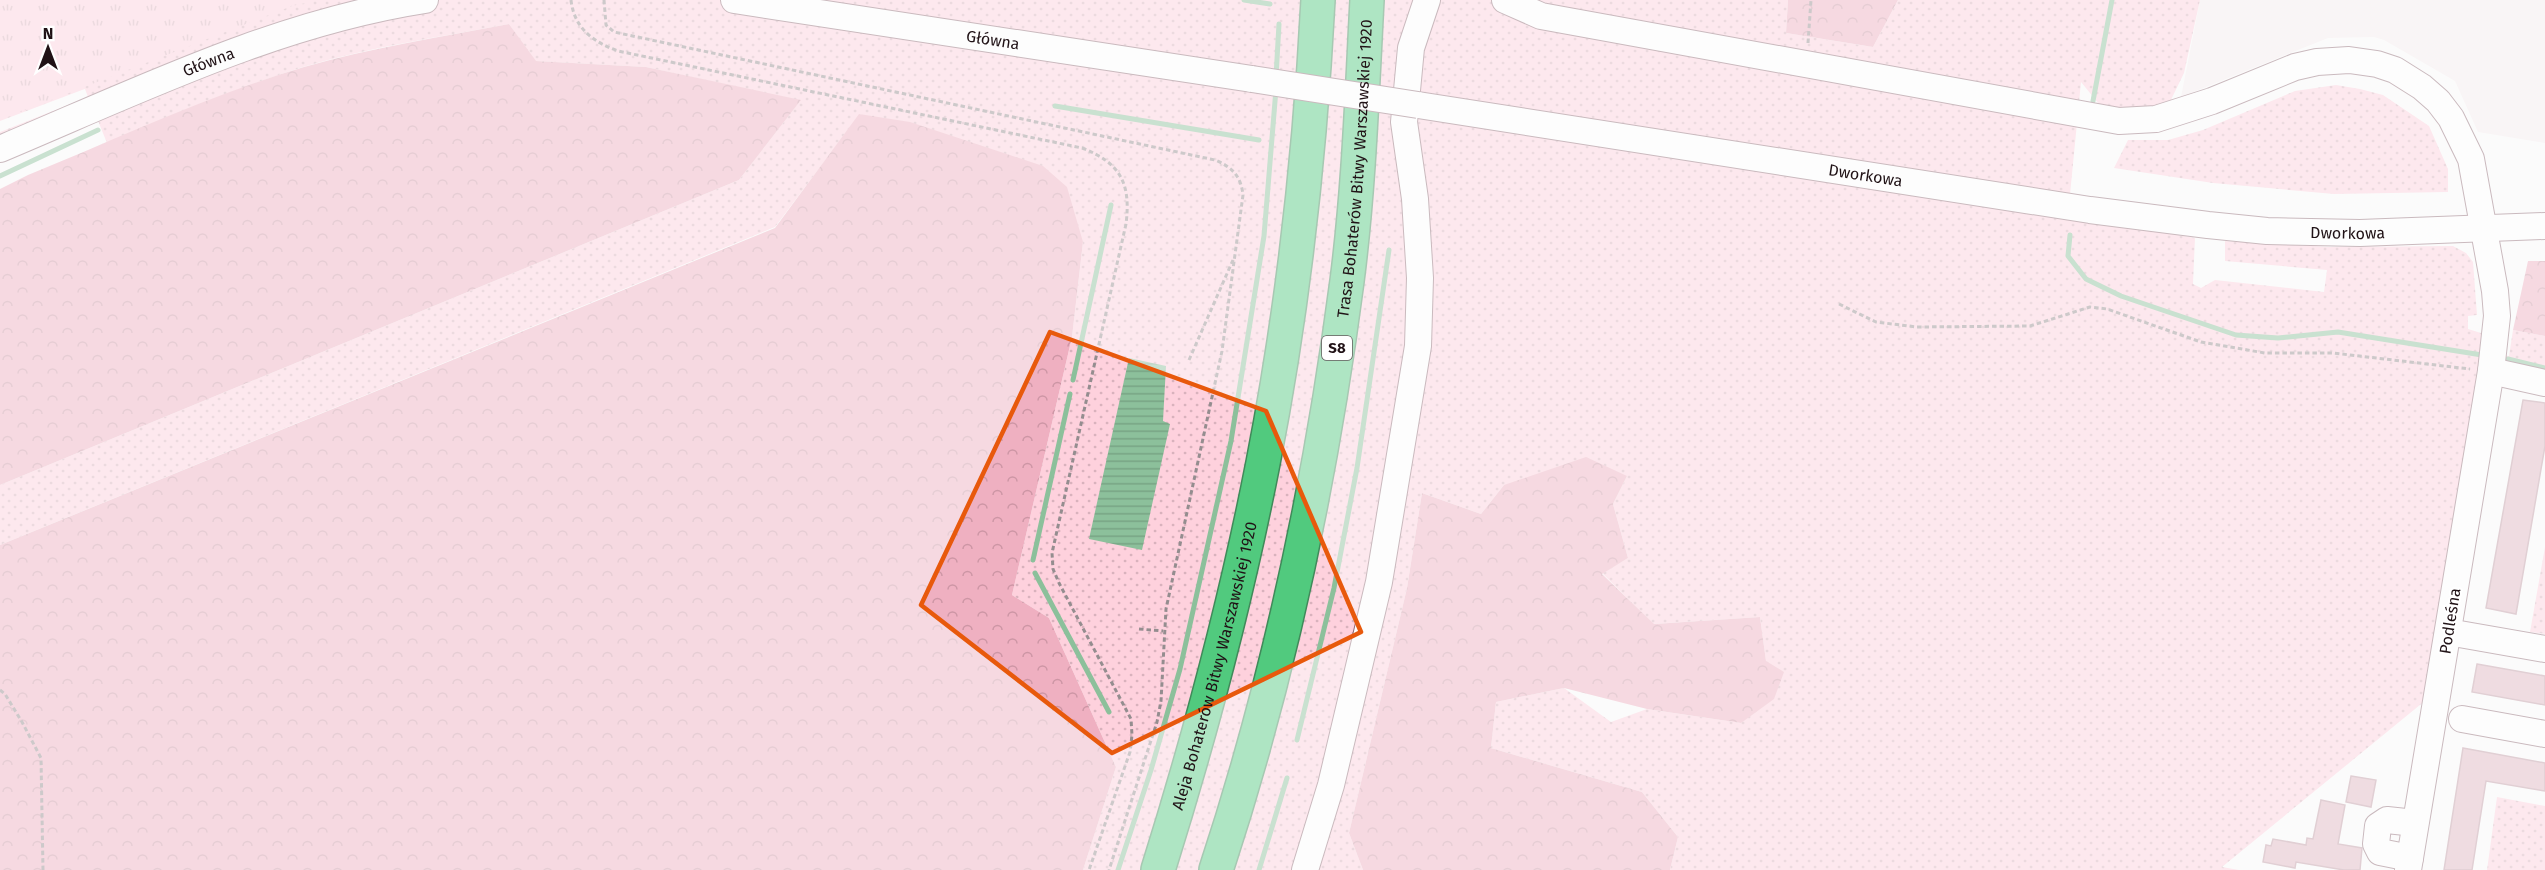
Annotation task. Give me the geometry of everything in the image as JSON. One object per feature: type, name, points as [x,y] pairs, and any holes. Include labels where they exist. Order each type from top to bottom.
[{"type":"highway","name":"Aleja Bohaterów Bitwy Warszawskiej 1920","points":[[1158,870],[1216,673],[1264,461],[1292,280],[1306,168],[1318,0]]},
{"type":"highway","name":"Trasa Bohaterów Bitwy Warszawskiej 1920","points":[[1216,870],[1269,690],[1316,472],[1347,280],[1358,174],[1367,0]]},
{"type":"street","name":"Główna","points":[[0,149],[199,65],[295,30],[425,0]]},
{"type":"street","name":"Główna","points":[[734,0],[1252,79]]},
{"type":"street","points":[[1305,870],[1330,785],[1379,582],[1418,346],[1421,309],[1420,278],[1415,199],[1404,122],[1411,48],[1427,0]]},
{"type":"street","points":[[1505,0],[1541,16],[2119,121],[2156,119],[2212,101],[2295,67],[2317,62],[2349,60],[2377,64],[2395,70],[2422,87],[2451,118],[2470,159],[2483,229]]},
{"type":"street","name":"Dworkowa","points":[[1252,79],[2090,210],[2208,225],[2267,231],[2360,233],[2545,226]]},
{"type":"street","name":"Podleśna","points":[[2409,864],[2491,371],[2497,316],[2483,229]]},
{"type":"street","points":[[2491,371],[2545,383]]},
{"type":"street","points":[[2448,632],[2545,649]]},
{"type":"street","points":[[2462,719],[2545,734]]},
{"type":"street","points":[[2409,864],[2380,852],[2376,844],[2378,826],[2386,820],[2415,823]]},
{"type":"path","points":[[572,0],[578,24],[586,34],[593,41],[618,51],[1082,148],[1108,161],[1120,175],[1129,202],[1126,224],[1052,553],[1053,569],[1059,583],[1131,719],[1130,752],[1089,870]]},
{"type":"path","points":[[604,0],[606,25],[614,32],[1224,164],[1238,176],[1243,195],[1222,351],[1166,609],[1161,701],[1157,722],[1109,870]]},
{"type":"path","points":[[1808,45],[1810,0]]},
{"type":"path","points":[[1190,360],[1235,256]]},
{"type":"path","points":[[1839,304],[1876,322],[1917,327],[2030,326],[2090,308],[2107,309],[2201,342],[2265,353],[2333,353],[2491,371]]},
{"type":"path","points":[[1139,629],[1164,631]]},
{"type":"path","points":[[0,690],[11,703],[41,758],[42,870]]},
{"type":"highlighted area","points":[[1050,332],[1266,411],[1361,632],[1112,753],[921,605]]},
{"type":"shaded area","points":[[2200,0],[2545,0],[2545,143],[2478,132],[2455,81],[2384,40],[2374,37],[2328,38],[2181,97]]},
{"type":"shaded area","points":[[1129,358],[1166,366],[1163,421],[1170,424],[1142,550],[1089,539]]},
{"type":"green space","points":[[0,0],[319,0],[292,6],[0,120]]},
{"type":"green space","points":[[256,0],[1788,0],[1786,33],[1873,47],[1898,0],[2200,0],[2184,73],[2167,108],[2103,109],[2081,82],[2068,215],[2195,238],[2193,284],[2201,288],[2215,280],[2324,292],[2327,270],[2225,261],[2225,241],[2330,247],[2453,246],[2466,253],[2473,262],[2477,315],[2468,316],[2468,329],[2481,333],[2482,351],[2509,356],[2513,330],[2545,336],[2545,378],[2485,380],[2426,700],[2222,867],[2239,870],[1670,870],[1678,837],[1642,792],[1491,748],[1496,702],[1564,688],[1611,722],[1647,709],[1741,723],[1766,661],[1760,617],[1653,624],[1602,573],[1628,558],[1613,504],[1627,476],[1504,485],[1481,514],[1422,493],[1407,588],[1349,833],[1363,870],[1083,870],[1116,767],[1049,618],[1012,595],[1072,337],[1083,242],[860,114],[775,227],[0,545],[0,485],[739,180],[800,101],[646,67],[535,61],[509,24],[379,48],[303,67],[228,93],[107,143],[90,101],[0,138],[0,132],[88,97],[85,89],[0,121],[0,102]]},
{"type":"green space","points":[[1788,0],[1898,0],[1873,47],[1786,33]]},
{"type":"green space","points":[[509,24],[536,61],[646,67],[801,100],[739,180],[0,485],[0,189],[164,118],[269,78],[354,54]]},
{"type":"green space","points":[[2336,85],[2383,95],[2429,126],[2448,169],[2448,192],[2334,194],[2213,183],[2114,168],[2128,140],[2168,140],[2203,130],[2295,91]]},
{"type":"green space","points":[[859,114],[910,122],[1043,166],[1067,187],[1083,242],[1072,337],[1012,595],[1049,618],[1116,767],[1083,870],[0,870],[0,545],[775,228]]},
{"type":"green space","points":[[2528,261],[2545,261],[2545,336],[2513,330]]},
{"type":"green space","points":[[1586,457],[1627,476],[1613,504],[1628,558],[1602,574],[1654,624],[1760,617],[1766,661],[1784,672],[1774,699],[1741,723],[1647,709],[1564,688],[1496,702],[1491,748],[1642,792],[1678,837],[1670,870],[1363,870],[1349,833],[1407,588],[1422,493],[1481,514],[1504,485]]},
{"type":"green space","points":[[2545,547],[2545,634],[2530,632]]},
{"type":"green space","points":[[2497,797],[2545,806],[2545,870],[2487,870]]},
{"type":"building","points":[[2523,400],[2545,403],[2545,446],[2516,614],[2486,608]]},
{"type":"building","points":[[2477,664],[2545,676],[2545,705],[2472,692]]},
{"type":"building","points":[[2463,748],[2545,763],[2545,791],[2486,781],[2472,870],[2444,870]]},
{"type":"building","points":[[2351,776],[2376,780],[2371,807],[2346,802]]},
{"type":"building","points":[[2321,800],[2345,805],[2338,844],[2362,848],[2360,870],[2344,870],[2296,862],[2295,868],[2263,862],[2266,845],[2271,846],[2273,839],[2306,845],[2307,838],[2313,839]]},
{"type":"waterway","points":[[1244,0],[1270,4]]},
{"type":"waterway","points":[[2093,101],[2112,0]]},
{"type":"waterway","points":[[1276,77],[1279,24]]},
{"type":"waterway","points":[[1118,870],[1151,770],[1180,669],[1231,441],[1264,236],[1276,89]]},
{"type":"waterway","points":[[1055,106],[1259,140]]},
{"type":"waterway","points":[[0,176],[98,130]]},
{"type":"waterway","points":[[1073,380],[1111,205]]},
{"type":"waterway","points":[[2070,235],[2068,256],[2086,279],[2121,296],[2236,335],[2278,338],[2338,332],[2482,355]]},
{"type":"waterway","points":[[1297,740],[1334,588],[1357,468],[1389,250]]},
{"type":"waterway","points":[[2508,359],[2545,368]]},
{"type":"waterway","points":[[1033,560],[1070,394]]},
{"type":"waterway","points":[[1035,573],[1109,712]]},
{"type":"waterway","points":[[1259,870],[1287,778]]}]
